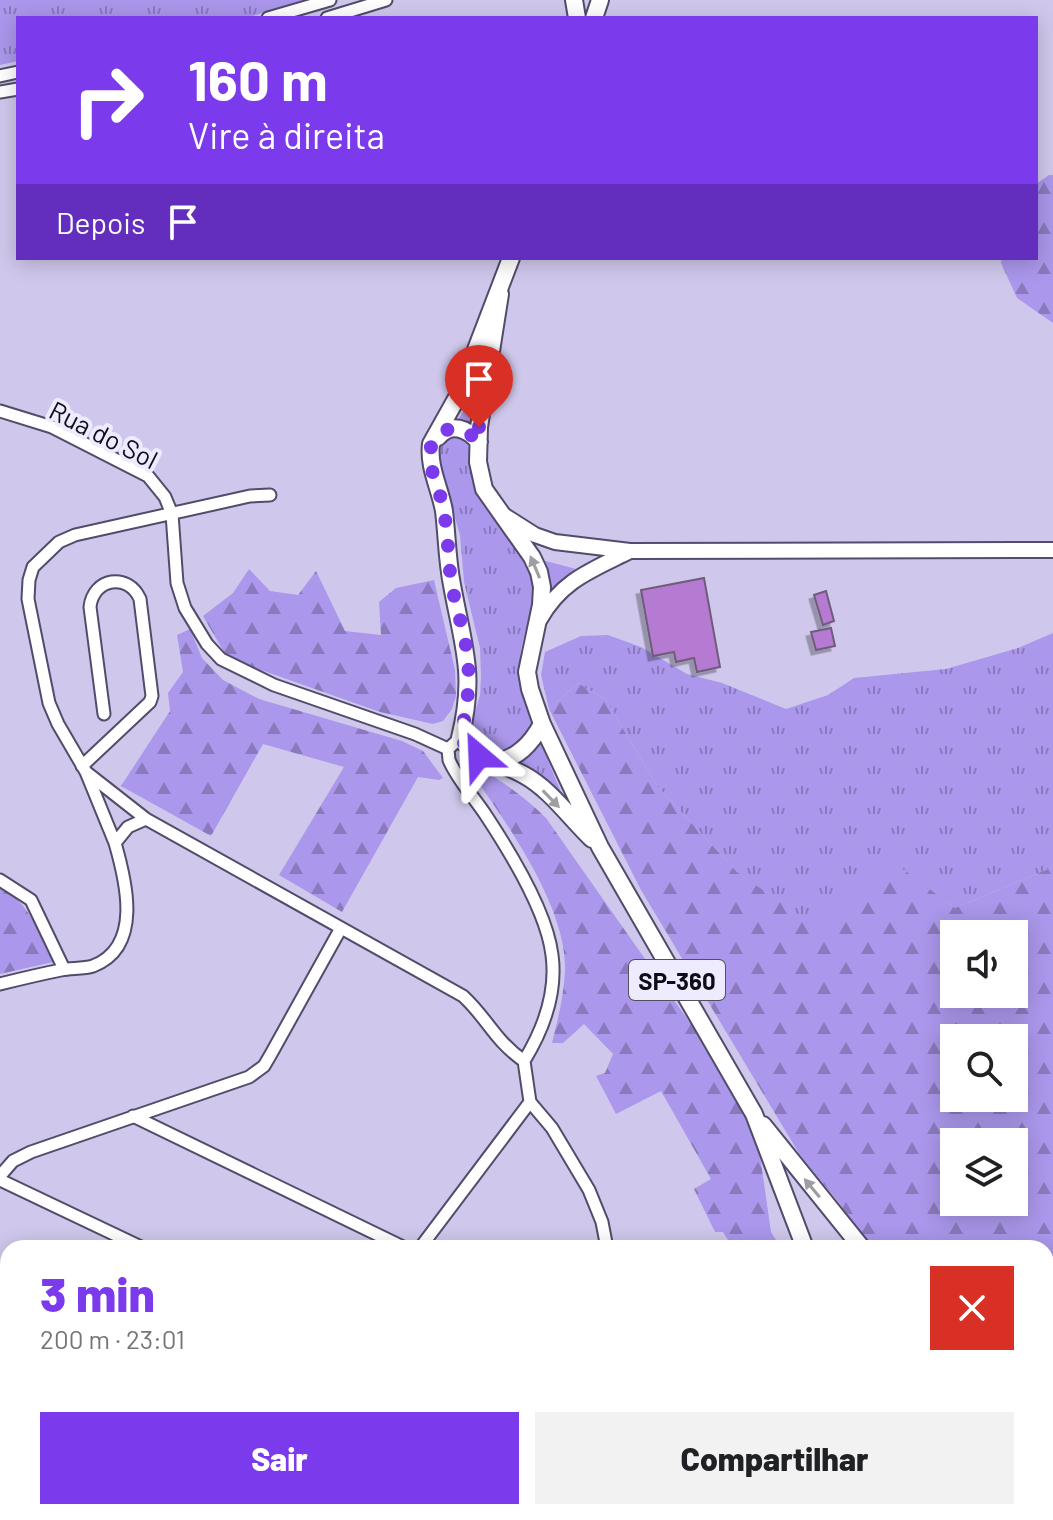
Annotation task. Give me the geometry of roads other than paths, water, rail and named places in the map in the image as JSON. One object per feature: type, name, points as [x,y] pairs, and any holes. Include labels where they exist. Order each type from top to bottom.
[{"type":"main road","name":"SP-360","points":[[431,444],[459,394],[500,294],[510,260]]},
{"type":"main road","name":"SP-360","points":[[500,294],[479,442],[480,476],[495,508],[532,557],[539,572],[542,587],[527,672],[542,724],[600,847],[754,1114],[856,1240]]},
{"type":"main road","points":[[454,744],[468,700],[467,651],[452,583],[443,508],[430,456],[431,444],[442,432],[452,428],[463,429],[479,442]]},
{"type":"main road","points":[[494,763],[507,761],[521,752],[533,741],[542,724]]},
{"type":"main road","name":"SP-360","points":[[454,744],[525,775],[600,847]]},
{"type":"main road","name":"SP-360","points":[[754,1114],[802,1240]]},
{"type":"street","points":[[275,16],[330,0]]},
{"type":"street","points":[[334,16],[386,0]]},
{"type":"street","name":"Rua do Sol","points":[[3,415],[52,427],[148,476],[165,497],[172,514]]},
{"type":"street","points":[[0,984],[64,969],[93,966],[119,944],[127,905],[126,881],[115,843],[84,769],[49,703],[28,599],[33,567],[59,542],[75,535],[250,496],[270,495]]},
{"type":"street","points":[[495,508],[518,526],[555,542],[630,551],[1053,550]]},
{"type":"street","points":[[172,514],[177,583],[185,608],[207,644],[221,659],[274,685],[415,734],[454,744],[453,771],[485,814],[526,885],[547,933],[553,981],[539,1036],[524,1061],[530,1102],[552,1128],[589,1190],[605,1240]]},
{"type":"street","points":[[536,626],[562,588],[630,551]]},
{"type":"street","points":[[84,769],[150,702],[152,696],[140,599],[131,586],[116,581],[108,582],[95,592],[90,607],[104,714]]},
{"type":"street","points":[[84,769],[146,819],[463,996],[476,1008],[498,1040],[524,1061]]},
{"type":"street","points":[[115,843],[128,827],[146,819]]},
{"type":"street","points":[[0,880],[31,900],[64,969]]},
{"type":"street","points":[[127,1240],[0,1178],[13,1161],[31,1152],[249,1077],[264,1066],[341,928]]},
{"type":"street","points":[[426,1240],[530,1102]]},
{"type":"street","points":[[133,1116],[389,1240]]}]
